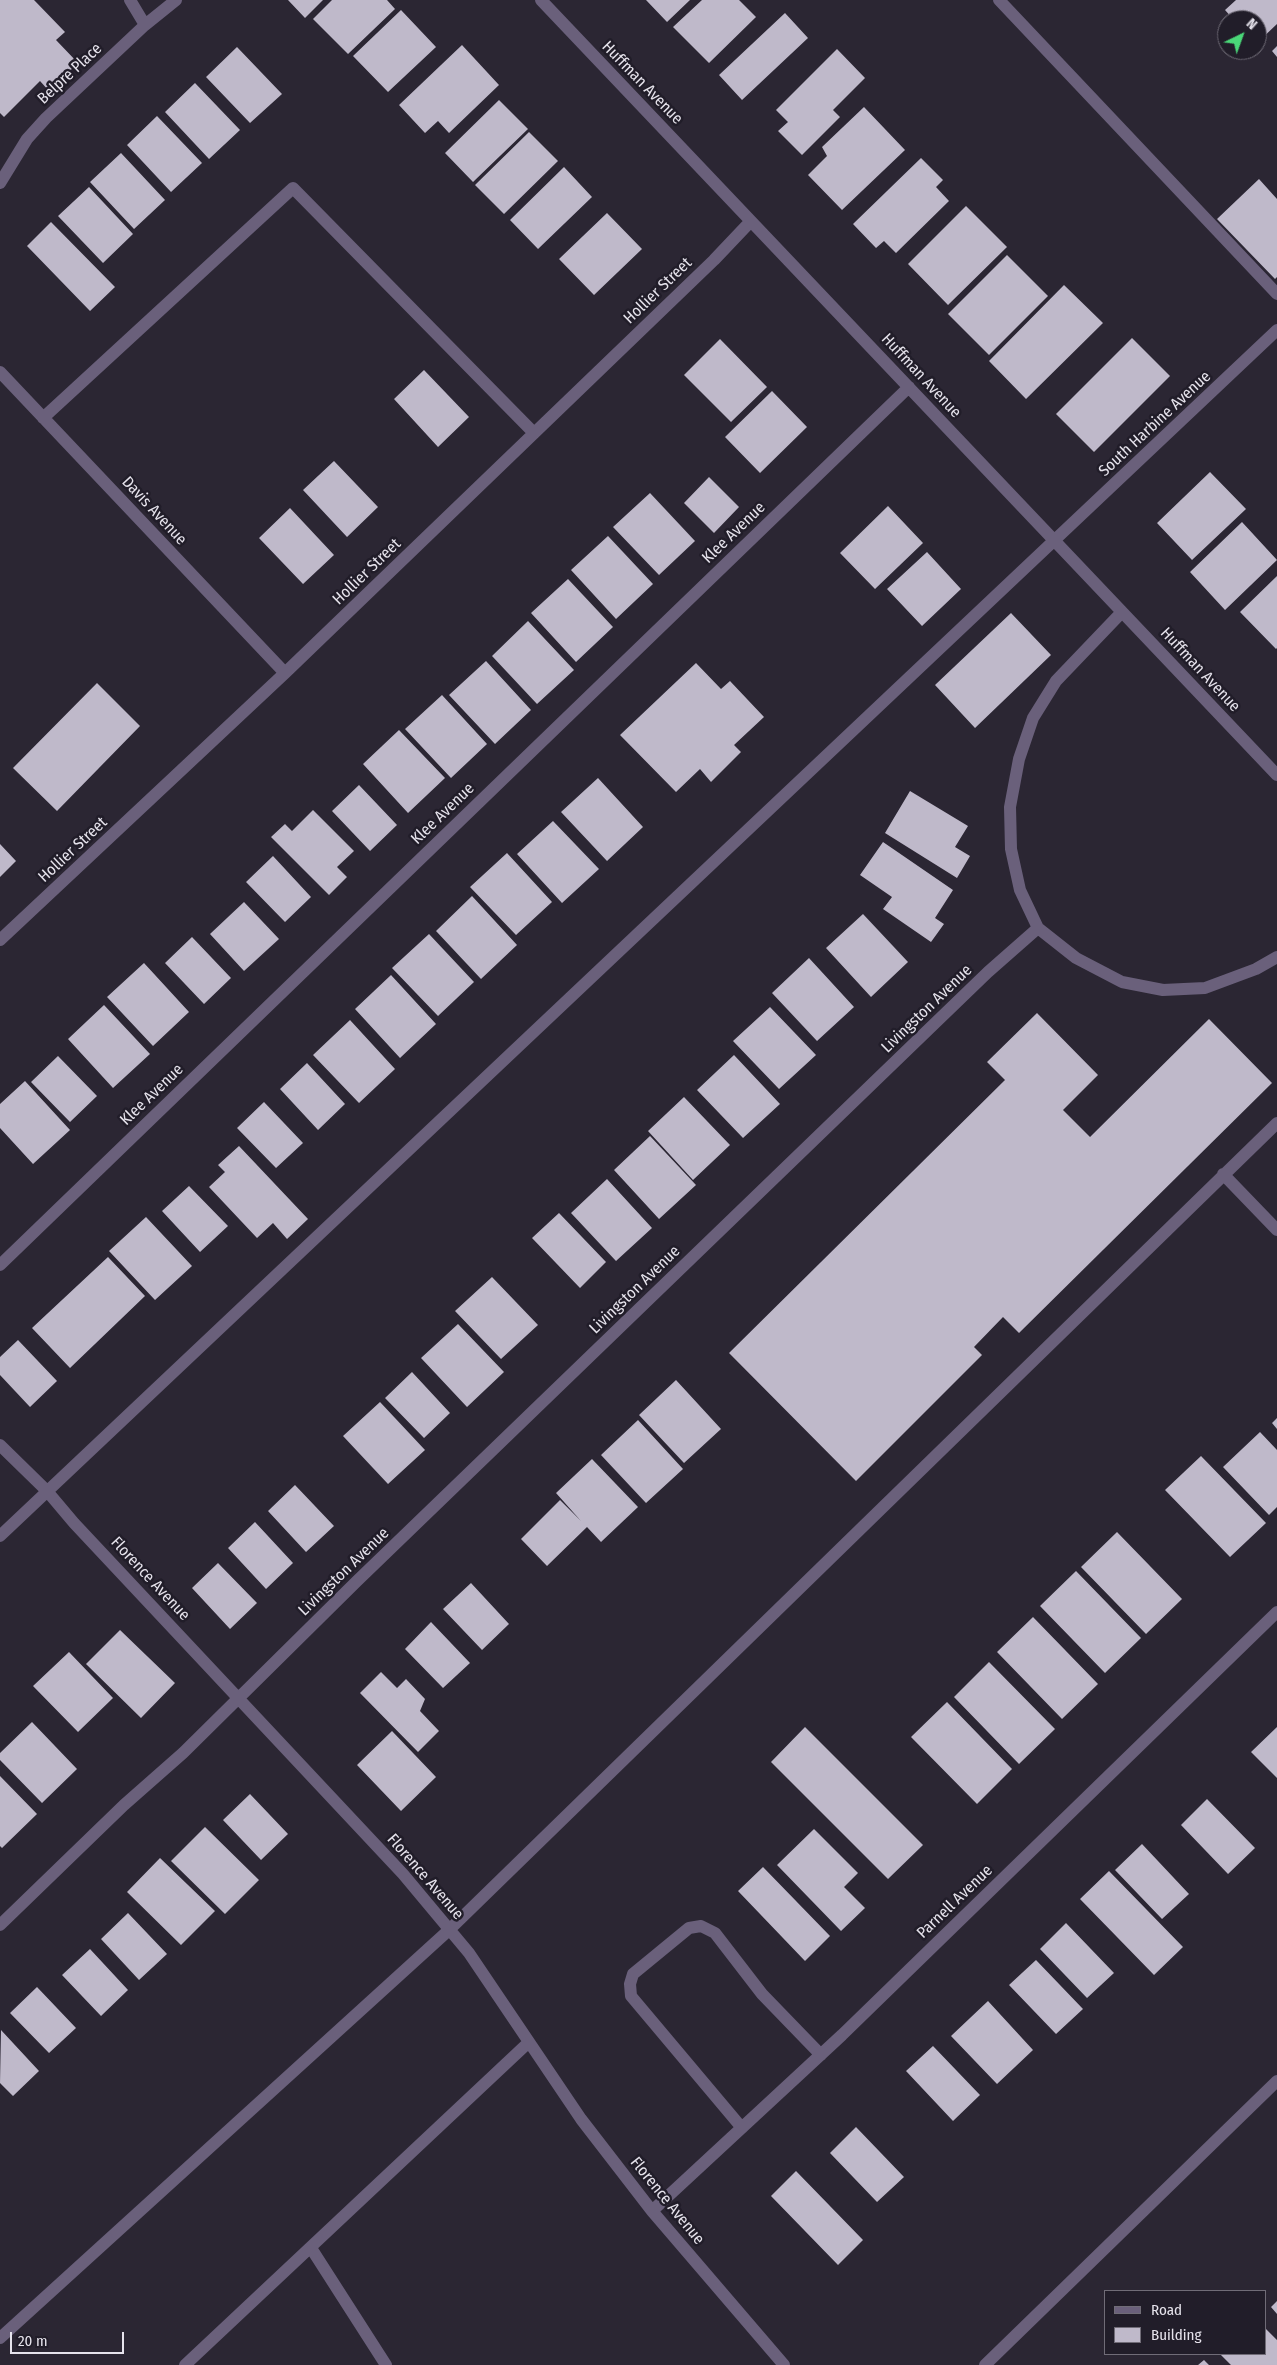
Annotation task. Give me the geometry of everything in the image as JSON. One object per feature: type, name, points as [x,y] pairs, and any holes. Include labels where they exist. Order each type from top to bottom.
[{"type":"street","points":[[130,0],[145,25]]},
{"type":"street","name":"Belpre Place","points":[[0,183],[27,139],[145,25],[176,0]]},
{"type":"street","name":"Huffman Avenue","points":[[541,0],[1277,775]]},
{"type":"street","points":[[999,0],[1277,294]]},
{"type":"street","points":[[43,418],[293,188],[534,433]]},
{"type":"street","name":"Hollier Street","points":[[0,940],[285,673],[751,221]]},
{"type":"street","name":"South Harbine Avenue","points":[[0,1536],[1277,330]]},
{"type":"street","name":"Davis Avenue","points":[[0,372],[285,673]]},
{"type":"street","name":"Klee Avenue","points":[[0,1265],[909,387]]},
{"type":"street","points":[[1122,612],[1056,681],[1033,718],[1019,759],[1010,807],[1011,849],[1020,890],[1038,928],[1076,958],[1122,982],[1163,990],[1205,988],[1256,969],[1277,957]]},
{"type":"street","name":"Livingston Avenue","points":[[0,1925],[124,1805],[183,1753],[988,972],[1038,928]]},
{"type":"street","points":[[0,2338],[449,1930],[1277,1123]]},
{"type":"street","points":[[1223,1174],[1277,1230]]},
{"type":"street","name":"Florence Avenue","points":[[0,1445],[47,1491],[74,1523],[403,1874],[469,1953],[581,2119],[652,2212],[784,2365]]},
{"type":"street","name":"Parnell Avenue","points":[[652,2212],[821,2055],[1277,1612]]},
{"type":"street","points":[[742,2128],[631,1996],[630,1984],[633,1974],[689,1928],[701,1926],[715,1933],[762,1994],[821,2055]]},
{"type":"street","points":[[185,2365],[529,2042]]},
{"type":"street","points":[[985,2365],[1277,2081]]},
{"type":"street","points":[[311,2248],[386,2365]]},
{"type":"building","points":[[0,0],[34,0],[65,32],[56,40],[78,63],[49,91],[40,81],[4,117],[0,113]]},
{"type":"building","points":[[288,0],[323,0],[305,18]]},
{"type":"building","points":[[332,0],[387,0],[395,9],[348,54],[313,19]]},
{"type":"building","points":[[646,0],[690,0],[667,22]]},
{"type":"building","points":[[702,0],[739,0],[756,17],[709,63],[673,27]]},
{"type":"building","points":[[1236,0],[1277,0],[1277,24],[1267,34],[1267,10],[1225,10]]},
{"type":"building","points":[[401,10],[436,47],[388,92],[353,56]]},
{"type":"building","points":[[785,13],[808,38],[742,100],[719,75]]},
{"type":"building","points":[[462,45],[499,85],[449,133],[438,121],[425,133],[399,105]]},
{"type":"building","points":[[1277,46],[1277,57],[1272,51]]},
{"type":"building","points":[[237,47],[282,94],[250,123],[206,77]]},
{"type":"building","points":[[837,49],[865,78],[833,110],[840,117],[802,155],[778,131],[788,122],[776,110]]},
{"type":"building","points":[[195,83],[240,130],[209,159],[165,112]]},
{"type":"building","points":[[499,100],[528,129],[473,182],[445,153]]},
{"type":"building","points":[[864,107],[905,150],[842,210],[808,175],[827,156],[822,147]]},
{"type":"building","points":[[157,116],[202,163],[171,192],[127,145]]},
{"type":"building","points":[[529,132],[558,161],[504,214],[475,185]]},
{"type":"building","points":[[121,153],[165,200],[134,229],[90,182]]},
{"type":"building","points":[[921,158],[943,180],[936,187],[949,201],[896,253],[884,241],[876,248],[853,224]]},
{"type":"building","points":[[564,167],[592,197],[538,249],[510,220]]},
{"type":"building","points":[[1259,179],[1277,199],[1277,277],[1275,279],[1217,219]]},
{"type":"building","points":[[89,187],[133,234],[103,263],[58,216]]},
{"type":"building","points":[[966,206],[1007,247],[948,305],[908,264]]},
{"type":"building","points":[[607,213],[642,249],[594,295],[559,259]]},
{"type":"building","points":[[51,222],[115,287],[90,311],[27,246]]},
{"type":"building","points":[[1007,255],[1048,296],[989,355],[948,314]]},
{"type":"building","points":[[1064,285],[1103,323],[1026,399],[989,361]]},
{"type":"building","points":[[1132,338],[1170,376],[1094,452],[1056,414]]},
{"type":"building","points":[[720,339],[767,387],[731,422],[684,375]]},
{"type":"building","points":[[424,370],[469,417],[438,447],[394,399]]},
{"type":"building","points":[[772,391],[807,427],[760,473],[725,437]]},
{"type":"building","points":[[334,461],[378,507],[347,537],[303,490]]},
{"type":"building","points":[[1210,472],[1246,509],[1192,560],[1157,523]]},
{"type":"building","points":[[709,477],[739,507],[714,533],[684,503]]},
{"type":"building","points":[[650,493],[695,541],[659,575],[613,527]]},
{"type":"building","points":[[888,506],[923,543],[875,589],[840,553]]},
{"type":"building","points":[[290,508],[334,555],[303,584],[259,538]]},
{"type":"building","points":[[1242,522],[1277,560],[1225,610],[1190,572]]},
{"type":"building","points":[[608,536],[653,584],[616,619],[571,570]]},
{"type":"building","points":[[927,552],[961,589],[922,626],[887,589]]},
{"type":"building","points":[[1277,576],[1277,648],[1276,649],[1240,612]]},
{"type":"building","points":[[568,579],[613,627],[576,662],[531,613]]},
{"type":"building","points":[[1011,613],[1051,655],[975,728],[935,685]]},
{"type":"building","points":[[528,621],[574,670],[537,704],[492,656]]},
{"type":"building","points":[[486,661],[531,710],[495,744],[449,695]]},
{"type":"building","points":[[696,663],[721,689],[730,681],[764,717],[734,745],[741,752],[711,782],[700,769],[676,792],[620,735]]},
{"type":"building","points":[[97,683],[140,726],[57,811],[13,768]]},
{"type":"building","points":[[442,695],[487,744],[451,778],[405,729]]},
{"type":"building","points":[[399,730],[445,778],[408,813],[363,764]]},
{"type":"building","points":[[598,778],[643,827],[607,861],[561,812]]},
{"type":"building","points":[[359,785],[397,825],[370,851],[332,811]]},
{"type":"building","points":[[910,791],[968,826],[955,847],[970,856],[957,878],[885,833]]},
{"type":"building","points":[[313,810],[354,851],[337,867],[347,877],[329,895],[271,837],[285,824],[292,831]]},
{"type":"building","points":[[553,821],[599,869],[562,903],[517,854]]},
{"type":"building","points":[[883,842],[953,890],[935,918],[944,924],[931,942],[883,909],[892,897],[860,875]]},
{"type":"building","points":[[0,844],[16,861],[0,877]]},
{"type":"building","points":[[507,853],[552,902],[516,935],[470,887]]},
{"type":"building","points":[[273,856],[311,897],[285,922],[246,882]]},
{"type":"building","points":[[472,896],[517,945],[481,979],[436,931]]},
{"type":"building","points":[[244,902],[279,939],[244,971],[210,934]]},
{"type":"building","points":[[863,914],[908,962],[871,997],[826,948]]},
{"type":"building","points":[[429,934],[474,982],[438,1016],[392,968]]},
{"type":"building","points":[[192,937],[231,978],[204,1004],[165,963]]},
{"type":"building","points":[[809,958],[854,1007],[817,1041],[772,993]]},
{"type":"building","points":[[144,963],[189,1012],[153,1046],[107,997]]},
{"type":"building","points":[[391,975],[436,1024],[400,1058],[355,1009]]},
{"type":"building","points":[[104,1005],[150,1054],[113,1088],[68,1039]]},
{"type":"building","points":[[770,1007],[816,1055],[779,1089],[733,1041]]},
{"type":"building","points":[[1037,1013],[1098,1075],[1063,1110],[1090,1137],[1209,1019],[1272,1083],[1019,1333],[1003,1317],[974,1347],[982,1355],[856,1481],[729,1353],[1005,1080],[987,1062]]},
{"type":"building","points":[[350,1020],[395,1069],[359,1103],[313,1055]]},
{"type":"building","points":[[734,1055],[780,1104],[743,1138],[697,1090]]},
{"type":"building","points":[[58,1056],[97,1096],[70,1122],[31,1082]]},
{"type":"building","points":[[307,1063],[345,1104],[318,1130],[280,1089]]},
{"type":"building","points":[[25,1081],[70,1130],[33,1164],[0,1128],[0,1104]]},
{"type":"building","points":[[684,1097],[730,1145],[693,1180],[648,1131]]},
{"type":"building","points":[[264,1102],[303,1143],[276,1168],[237,1128]]},
{"type":"building","points":[[650,1136],[696,1185],[659,1219],[614,1170]]},
{"type":"building","points":[[239,1146],[308,1219],[287,1239],[273,1223],[257,1238],[209,1187],[225,1172],[218,1165]]},
{"type":"building","points":[[607,1179],[652,1228],[616,1261],[571,1213]]},
{"type":"building","points":[[189,1186],[228,1226],[200,1252],[162,1211]]},
{"type":"building","points":[[559,1213],[606,1262],[580,1288],[532,1238]]},
{"type":"building","points":[[146,1217],[192,1266],[155,1300],[109,1251]]},
{"type":"building","points":[[108,1257],[145,1296],[70,1368],[32,1328]]},
{"type":"building","points":[[492,1277],[538,1325],[501,1359],[455,1311]]},
{"type":"building","points":[[458,1324],[504,1372],[467,1407],[421,1358]]},
{"type":"building","points":[[18,1340],[57,1381],[30,1407],[0,1375],[0,1357]]},
{"type":"building","points":[[412,1372],[450,1413],[424,1438],[385,1398]]},
{"type":"building","points":[[676,1380],[721,1429],[684,1463],[639,1415]]},
{"type":"building","points":[[380,1402],[425,1450],[388,1484],[343,1436]]},
{"type":"building","points":[[1277,1418],[1277,1429],[1272,1423]]},
{"type":"building","points":[[638,1420],[683,1469],[646,1503],[601,1455]]},
{"type":"building","points":[[1260,1432],[1277,1450],[1277,1507],[1269,1515],[1223,1467]]},
{"type":"building","points":[[1201,1456],[1266,1523],[1230,1557],[1165,1490]]},
{"type":"building","points":[[592,1459],[638,1507],[601,1542],[587,1527],[547,1566],[521,1539],[560,1500],[581,1521],[556,1493]]},
{"type":"building","points":[[295,1485],[334,1526],[306,1552],[268,1511]]},
{"type":"building","points":[[255,1522],[293,1563],[266,1589],[228,1548]]},
{"type":"building","points":[[1117,1532],[1182,1599],[1146,1634],[1081,1567]]},
{"type":"building","points":[[218,1563],[257,1603],[230,1629],[192,1588]]},
{"type":"building","points":[[1076,1571],[1141,1638],[1105,1673],[1040,1606]]},
{"type":"building","points":[[471,1583],[509,1624],[482,1650],[443,1609]]},
{"type":"building","points":[[1033,1617],[1098,1684],[1062,1719],[997,1652]]},
{"type":"building","points":[[431,1622],[470,1663],[443,1688],[405,1649]]},
{"type":"building","points":[[120,1630],[175,1683],[141,1718],[86,1664]]},
{"type":"building","points":[[69,1652],[113,1698],[78,1732],[33,1686]]},
{"type":"building","points":[[989,1662],[1055,1729],[1019,1764],[954,1697]]},
{"type":"building","points":[[381,1672],[397,1688],[406,1679],[425,1699],[420,1711],[439,1731],[418,1752],[360,1693]]},
{"type":"building","points":[[947,1702],[1012,1769],[977,1804],[911,1737]]},
{"type":"building","points":[[32,1722],[77,1769],[42,1803],[0,1760],[0,1753]]},
{"type":"building","points":[[805,1727],[923,1845],[888,1879],[771,1762]]},
{"type":"building","points":[[1277,1727],[1277,1778],[1251,1752]]},
{"type":"building","points":[[392,1731],[436,1777],[401,1811],[357,1765]]},
{"type":"building","points":[[0,1776],[37,1814],[2,1848],[0,1846]]},
{"type":"building","points":[[250,1794],[288,1834],[261,1860],[223,1820]]},
{"type":"building","points":[[1207,1799],[1255,1848],[1228,1874],[1181,1825]]},
{"type":"building","points":[[205,1827],[259,1880],[225,1914],[171,1861]]},
{"type":"building","points":[[814,1829],[858,1873],[844,1887],[865,1908],[841,1931],[777,1865]]},
{"type":"building","points":[[1142,1844],[1189,1894],[1162,1919],[1115,1870]]},
{"type":"building","points":[[160,1858],[215,1911],[181,1945],[127,1892]]},
{"type":"building","points":[[763,1867],[830,1936],[805,1961],[738,1891]]},
{"type":"building","points":[[1109,1871],[1183,1947],[1154,1975],[1080,1899]]},
{"type":"building","points":[[128,1913],[167,1954],[139,1980],[101,1939]]},
{"type":"building","points":[[1066,1923],[1114,1973],[1087,1998],[1040,1949]]},
{"type":"building","points":[[90,1949],[128,1990],[101,2016],[62,1975]]},
{"type":"building","points":[[1036,1960],[1083,2009],[1056,2034],[1009,1985]]},
{"type":"building","points":[[37,1987],[76,2028],[49,2053],[10,2013]]},
{"type":"building","points":[[988,2001],[1033,2050],[997,2084],[951,2036]]},
{"type":"building","points":[[1,2030],[39,2071],[13,2096],[0,2083]]},
{"type":"building","points":[[933,2046],[980,2095],[953,2121],[906,2071]]},
{"type":"building","points":[[856,2127],[904,2177],[877,2202],[830,2153]]},
{"type":"building","points":[[796,2171],[863,2240],[838,2265],[771,2196]]},
{"type":"building","points":[[1277,2301],[1277,2314],[1271,2307]]},
{"type":"building","points":[[1267,2330],[1277,2340],[1277,2365],[1231,2365],[1221,2355],[1267,2355]]},
{"type":"building","points":[[1204,2360],[1209,2365],[1198,2365]]}]
